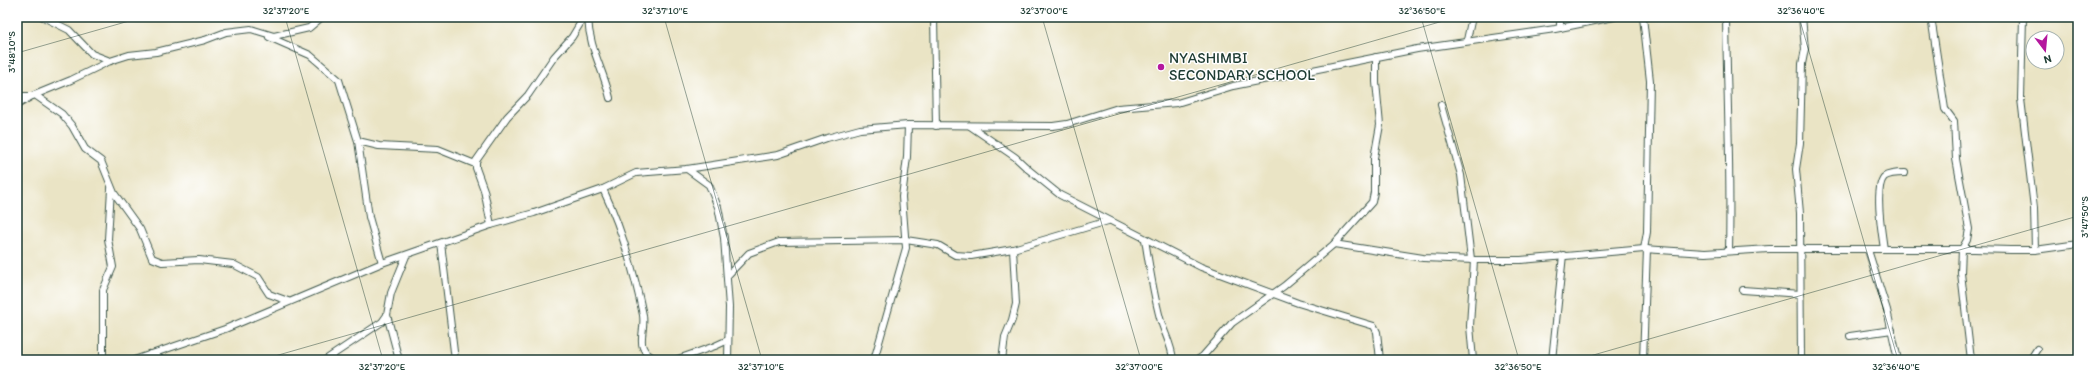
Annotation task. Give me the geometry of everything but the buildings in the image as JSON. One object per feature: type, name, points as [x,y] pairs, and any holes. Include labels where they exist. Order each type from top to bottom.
[{"type":"street","points":[[43,17],[69,30],[92,54],[110,61]]},
{"type":"street","points":[[17,105],[33,96],[110,61],[128,55],[156,52],[205,40],[226,32],[247,30],[274,36],[309,28],[322,17]]},
{"type":"street","points":[[475,164],[507,117],[528,95],[554,57],[572,37],[584,17]]},
{"type":"street","points":[[588,17],[589,37],[592,49],[610,98]]},
{"type":"street","points":[[934,17],[936,126]]},
{"type":"street","points":[[1467,40],[1472,17]]},
{"type":"street","points":[[1560,17],[1560,28]]},
{"type":"street","points":[[134,360],[225,329],[288,301],[382,263],[406,256],[492,224],[534,213],[603,189],[636,173],[687,168],[778,155],[852,130],[908,125],[1053,126],[1067,124],[1118,108],[1177,103],[1233,86],[1376,57],[1467,40],[1560,28],[1614,17]]},
{"type":"street","points":[[1643,17],[1650,81],[1643,360]]},
{"type":"street","points":[[1726,17],[1727,95],[1731,185],[1729,250]]},
{"type":"street","points":[[1801,360],[1801,250],[1799,187],[1796,169],[1800,143],[1802,64],[1805,49],[1802,17]]},
{"type":"street","points":[[1931,17],[1945,109],[1954,121],[1956,159],[1969,229],[1967,240],[1962,249],[1961,273],[1971,360]]},
{"type":"street","points":[[2023,17],[2021,99],[2034,208],[2034,250]]},
{"type":"street","points":[[247,30],[284,42],[310,55],[339,80],[358,140],[369,217],[382,263]]},
{"type":"street","points":[[1197,360],[1203,356],[1232,323],[1273,294],[1334,244],[1369,207],[1373,198],[1374,158],[1380,121],[1376,82],[1376,57]]},
{"type":"street","points":[[17,96],[33,96],[52,106],[68,120],[85,149],[97,157],[102,164],[119,203],[140,229],[151,256],[154,259],[162,262],[199,260],[233,264],[258,277],[269,294],[288,301]]},
{"type":"street","points":[[1440,105],[1461,175],[1472,260],[1470,326],[1473,360]]},
{"type":"street","points":[[874,360],[904,261],[906,240],[902,197],[907,157],[908,125]]},
{"type":"street","points":[[970,126],[1015,156],[1046,185],[1108,221],[1201,267],[1273,294],[1374,326],[1377,332],[1380,360]]},
{"type":"street","points":[[358,140],[379,146],[438,149],[475,164],[484,190],[492,224]]},
{"type":"street","points":[[687,168],[709,186],[715,196],[724,238],[730,315],[728,360]]},
{"type":"street","points":[[1884,249],[1880,215],[1882,183],[1885,176],[1905,172]]},
{"type":"street","points":[[103,360],[102,290],[113,267],[108,240],[111,187]]},
{"type":"street","points":[[603,189],[622,232],[636,284],[643,317],[641,342],[643,350],[650,357],[657,360]]},
{"type":"street","points":[[727,276],[749,253],[779,242],[906,240],[938,245],[953,254],[971,256],[1013,249],[1108,221]]},
{"type":"street","points":[[1145,239],[1155,301],[1172,352],[1173,360]]},
{"type":"street","points":[[441,243],[455,360]]},
{"type":"street","points":[[1334,244],[1423,258],[1521,260],[1563,255],[1645,249],[1705,253],[1729,250],[2034,250],[2078,244]]},
{"type":"street","points":[[1002,360],[1005,337],[1012,320],[1016,304],[1013,249]]},
{"type":"street","points":[[1868,250],[1892,330],[1898,360]]},
{"type":"street","points":[[1541,360],[1552,359],[1563,255]]},
{"type":"street","points":[[399,360],[387,315],[391,293],[406,256]]},
{"type":"street","points":[[1743,290],[1801,294]]},
{"type":"street","points":[[325,360],[375,328],[387,315]]},
{"type":"street","points":[[1850,336],[1892,330]]},
{"type":"street","points":[[675,360],[703,351],[728,340]]},
{"type":"street","points":[[2030,360],[2037,349]]},
{"type":"street","points":[[150,354],[164,360]]},
{"type":"place","name":"NYASHIMBI SECONDARY SCHOOL","points":[[1161,67]]}]
